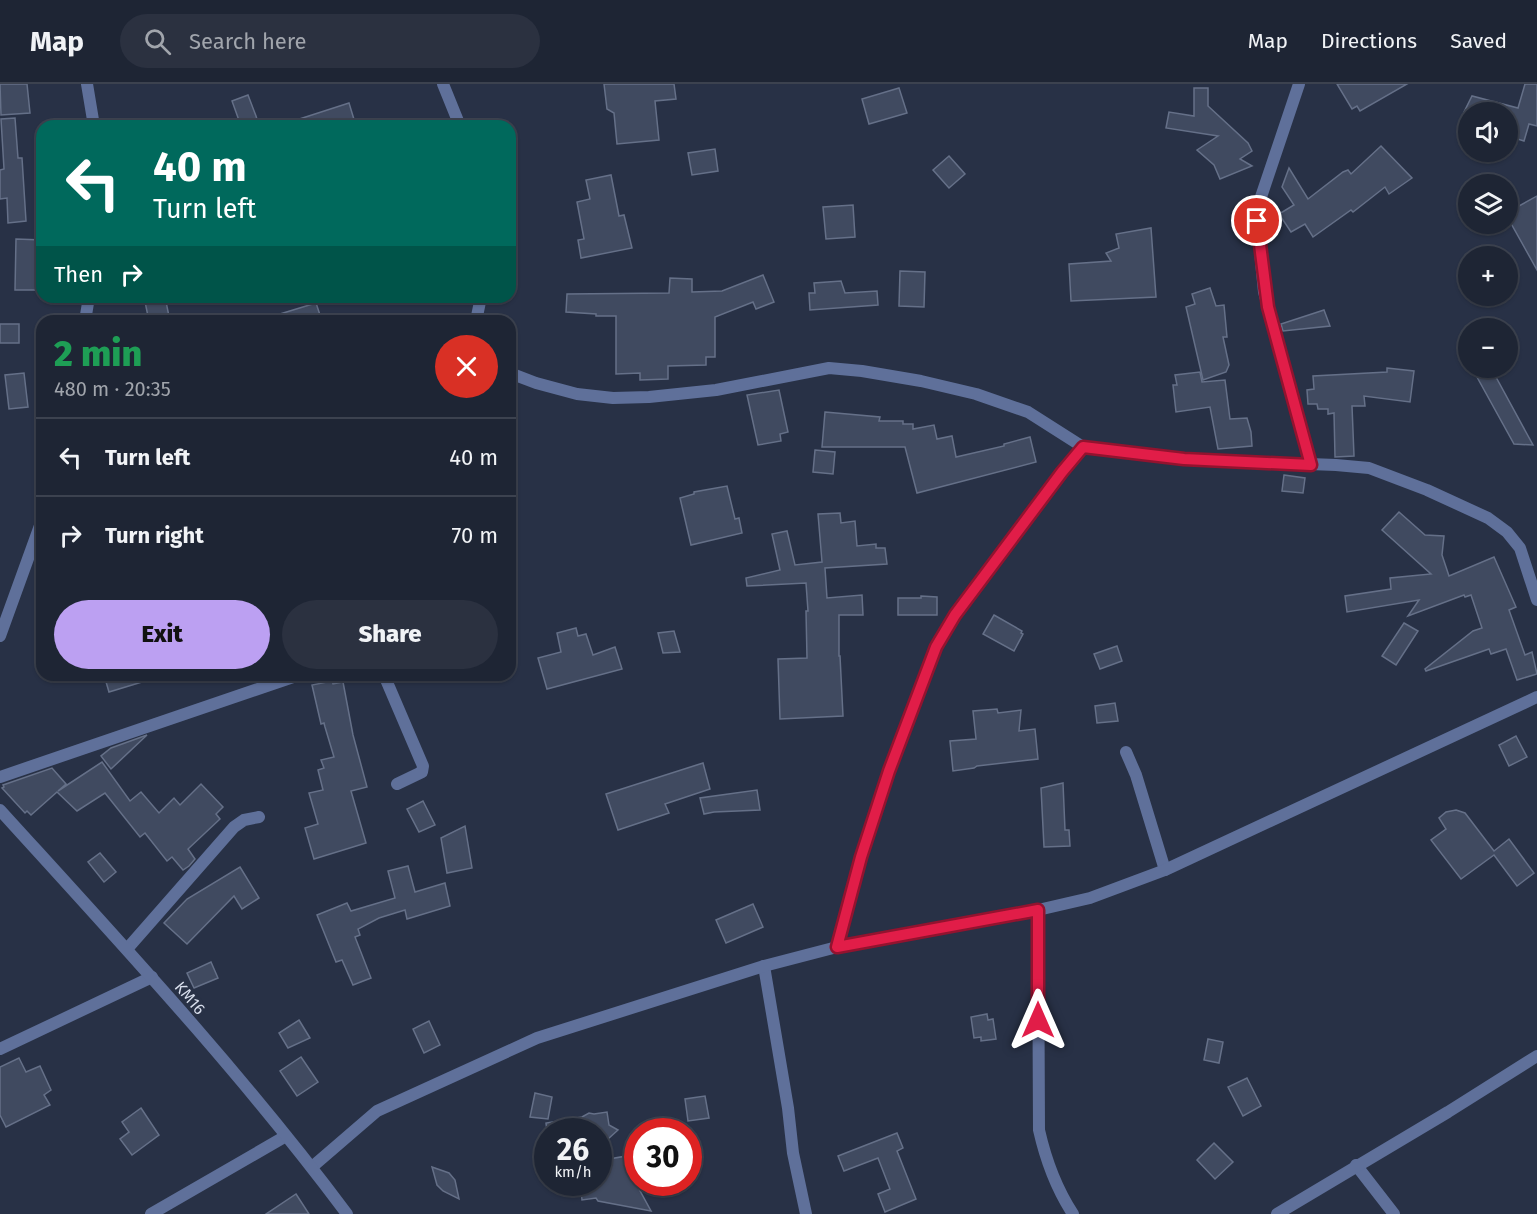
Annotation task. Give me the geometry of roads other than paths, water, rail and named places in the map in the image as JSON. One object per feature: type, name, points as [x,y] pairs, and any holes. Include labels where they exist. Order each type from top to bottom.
[{"type":"street","points":[[87,84],[93,120]]},
{"type":"street","points":[[443,84],[458,120]]},
{"type":"street","points":[[1299,84],[1261,197],[1257,221],[1264,292],[1311,465]]},
{"type":"street","points":[[516,376],[577,394],[613,398],[649,398],[716,390],[829,368],[862,371],[921,381],[976,394],[1028,412],[1083,447],[1184,459],[1370,468],[1427,490],[1488,518],[1508,532],[1521,548],[1537,600]]},
{"type":"street","points":[[837,947],[861,857],[889,771],[936,647],[955,615],[1083,447]]},
{"type":"street","points":[[0,636],[36,537]]},
{"type":"street","points":[[0,777],[281,681]]},
{"type":"street","points":[[387,681],[423,766],[422,772],[397,784]]},
{"type":"street","points":[[312,1167],[377,1111],[537,1038],[764,966],[837,947],[1038,910],[1090,898],[1165,870],[1537,697]]},
{"type":"street","points":[[1126,752],[1136,775],[1165,870]]},
{"type":"street","name":"KM16","points":[[0,810],[152,977],[312,1167],[347,1214]]},
{"type":"street","points":[[127,949],[234,827],[244,820],[259,817]]},
{"type":"street","points":[[1038,910],[1039,1130],[1044,1154],[1073,1214]]},
{"type":"street","points":[[764,966],[788,1108],[793,1152],[806,1214]]},
{"type":"street","points":[[0,1049],[152,977]]},
{"type":"street","points":[[1277,1214],[1537,1056]]},
{"type":"street","points":[[151,1214],[286,1136]]},
{"type":"street","points":[[1356,1166],[1394,1214]]}]
